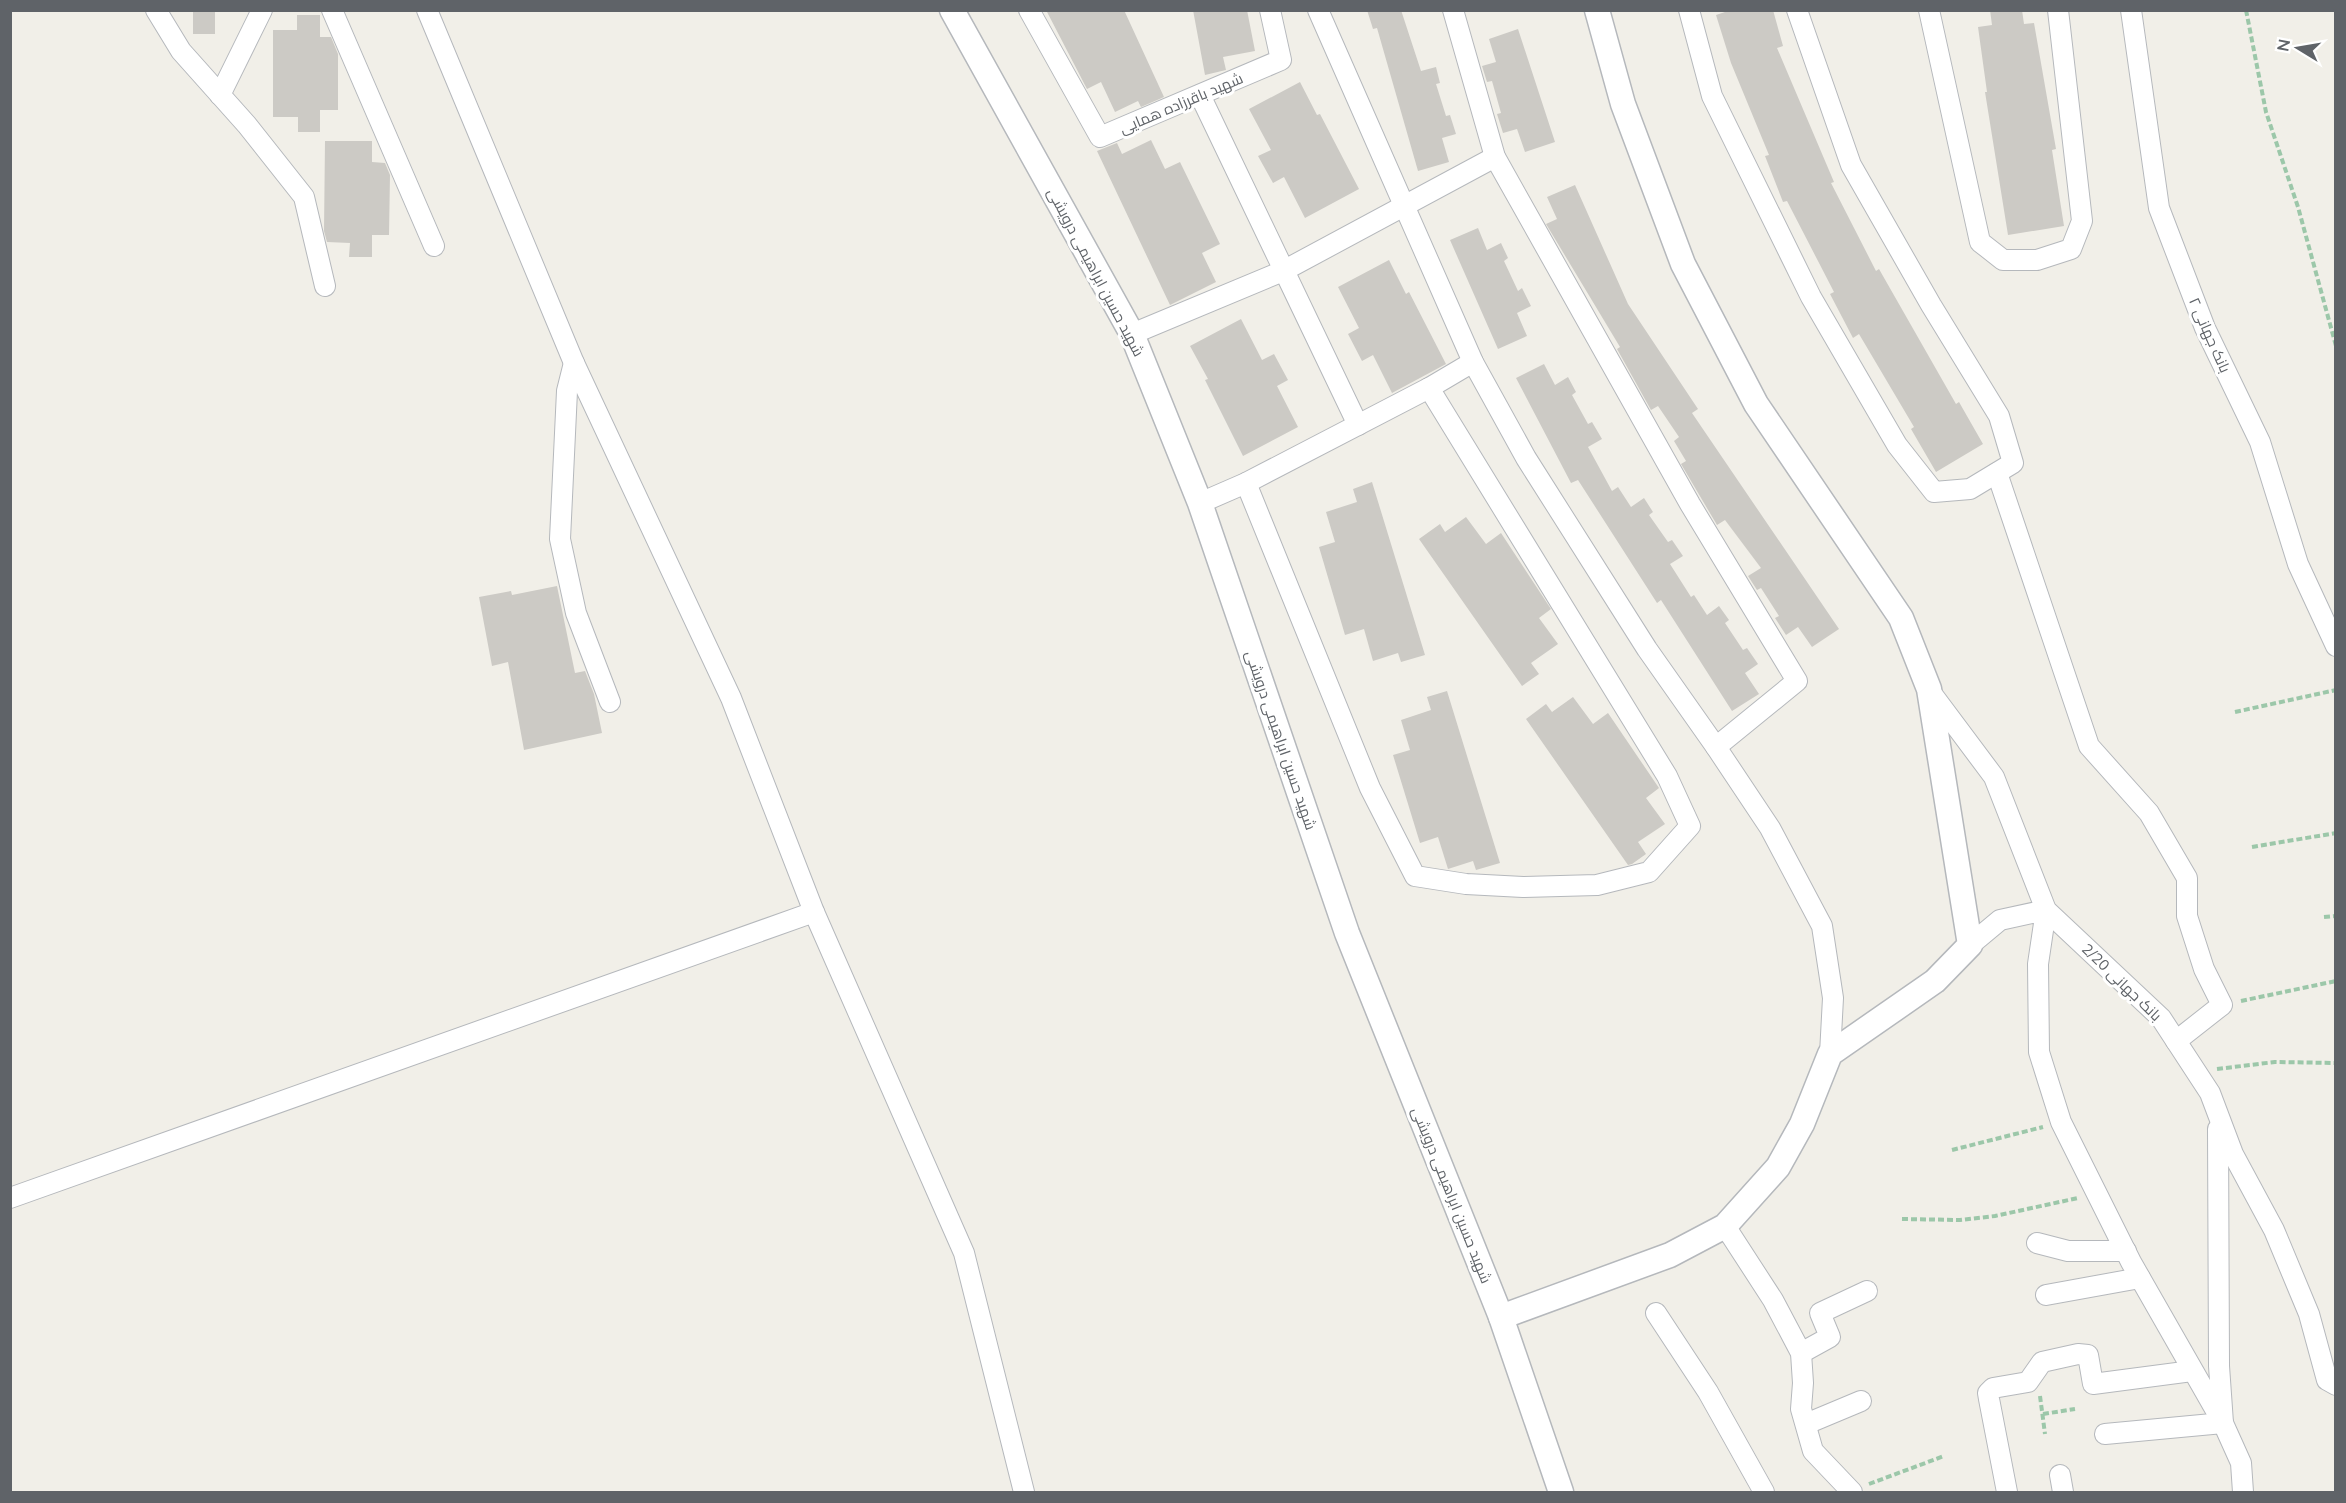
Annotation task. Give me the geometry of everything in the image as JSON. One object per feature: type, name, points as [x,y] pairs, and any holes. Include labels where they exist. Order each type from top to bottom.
[{"type":"street","points":[[156,10],[181,51],[304,197],[325,286]]},
{"type":"street","points":[[220,95],[262,10]]},
{"type":"street","points":[[332,10],[434,246]]},
{"type":"street","points":[[427,10],[574,363],[731,698],[814,912],[964,1253],[1024,1492]]},
{"type":"street","name":"شهید حسین ابراهیمی درویشی","points":[[952,10],[1132,334],[1200,502],[1347,933],[1501,1317],[1561,1492]]},
{"type":"street","name":"شهید باقرزاده همایی","points":[[1029,10],[1100,137],[1281,60],[1270,10]]},
{"type":"street","points":[[1318,10],[1473,362],[1539,478],[1647,649],[1770,828],[1822,926],[1833,998],[1830,1054],[1803,1124],[1778,1167],[1725,1226],[1670,1255],[1501,1317]]},
{"type":"street","points":[[1453,10],[1496,157],[1690,504],[1797,681],[1716,747]]},
{"type":"street","points":[[1597,10],[1623,104],[1683,264],[1756,404],[1901,618],[1929,689],[1970,945]]},
{"type":"street","points":[[1689,10],[1712,96],[1811,297],[1897,445],[1934,492],[1970,489],[2013,463],[1999,416],[1931,305],[1851,165],[1797,10]]},
{"type":"street","points":[[1929,10],[1980,242],[2003,260],[2037,260],[2071,249],[2082,221],[2058,10]]},
{"type":"street","name":"بانک جهانی ۲","points":[[2131,10],[2159,208],[2205,328],[2260,442],[2298,564],[2336,646]]},
{"type":"street","points":[[1200,95],[1358,425]]},
{"type":"street","points":[[1132,334],[1283,271],[1496,157]]},
{"type":"street","points":[[1200,502],[1246,483],[1429,388],[1473,362]]},
{"type":"street","points":[[574,363],[567,391],[560,539],[576,613],[610,702]]},
{"type":"street","points":[[1246,483],[1370,788],[1415,876],[1466,884],[1523,887],[1597,885],[1649,872],[1690,826],[1667,776],[1429,388]]},
{"type":"street","points":[[1997,473],[2089,746],[2149,813],[2187,878],[2187,916],[2204,969],[2222,1005],[2176,1041]]},
{"type":"street","name":"بانک جهانی 2/20","points":[[1929,689],[1994,777],[2046,910],[2161,1017],[2210,1093],[2233,1154],[2274,1230],[2309,1314],[2327,1380],[2336,1385]]},
{"type":"street","points":[[1830,1054],[1935,981],[1970,945],[2000,920],[2046,910],[2038,963],[2039,1052],[2061,1122],[2140,1278],[2223,1423],[2241,1463],[2243,1492]]},
{"type":"street","points":[[10,1198],[814,912]]},
{"type":"street","points":[[2218,1114],[2219,1366],[2223,1423]]},
{"type":"street","points":[[1725,1226],[1773,1300],[1801,1353],[1803,1383],[1801,1409],[1813,1451],[1852,1491]]},
{"type":"street","points":[[2037,1243],[2068,1251],[2126,1251]]},
{"type":"street","points":[[2046,1295],[2140,1278]]},
{"type":"street","points":[[1801,1353],[1830,1337],[1820,1313],[1867,1291]]},
{"type":"street","points":[[1656,1313],[1708,1392],[1764,1492]]},
{"type":"street","points":[[2007,1492],[1988,1394],[1993,1388],[2028,1382],[2047,1359],[2085,1354],[2089,1358],[2090,1378],[2093,1384],[2192,1371]]},
{"type":"street","points":[[1806,1424],[1861,1401]]},
{"type":"street","points":[[2105,1434],[2223,1423]]},
{"type":"path","points":[[2246,10],[2266,112],[2298,207],[2336,346]]},
{"type":"path","points":[[2235,712],[2336,690]]},
{"type":"path","points":[[2252,848],[2336,833]]},
{"type":"path","points":[[2324,917],[2336,916]]},
{"type":"path","points":[[2222,1005],[2336,981]]},
{"type":"path","points":[[2196,1071],[2275,1062],[2336,1063]]},
{"type":"path","points":[[1952,1150],[2061,1122]]},
{"type":"path","points":[[1902,1219],[1960,1220],[1995,1216],[2096,1193]]},
{"type":"path","points":[[2036,1372],[2046,1434]]},
{"type":"path","points":[[2043,1414],[2076,1409]]},
{"type":"path","points":[[1852,1491],[1944,1456]]},
{"type":"building","points":[[193,10],[215,10],[215,34],[193,34]]},
{"type":"building","points":[[1046,10],[1124,10],[1164,97],[1141,107],[1138,101],[1115,112],[1101,82],[1087,89]]},
{"type":"building","points":[[1193,10],[1247,10],[1255,51],[1223,57],[1226,70],[1205,75]]},
{"type":"building","points":[[1367,10],[1401,10],[1421,71],[1436,67],[1440,83],[1436,84],[1446,116],[1450,115],[1456,134],[1442,138],[1449,162],[1418,171],[1377,28],[1373,29]]},
{"type":"building","points":[[1731,10],[1773,10],[1783,46],[1777,48],[1834,182],[1831,183],[1876,271],[1879,269],[1956,404],[1959,402],[1983,444],[1936,472],[1911,429],[1914,427],[1859,334],[1853,338],[1830,294],[1834,292],[1787,201],[1783,202],[1765,156],[1769,155],[1731,63],[1716,15]]},
{"type":"building","points":[[1990,10],[2022,10],[2024,24],[2034,23],[2056,149],[2052,150],[2064,226],[2008,235],[1985,92],[1987,92],[1978,27],[1992,25]]},
{"type":"building","points":[[297,15],[320,15],[320,37],[331,37],[338,54],[338,110],[320,110],[320,132],[298,132],[298,117],[273,117],[273,30],[297,30]]},
{"type":"building","points":[[1518,29],[1555,142],[1525,152],[1517,129],[1503,133],[1497,114],[1501,113],[1492,81],[1487,82],[1482,66],[1496,62],[1489,39]]},
{"type":"building","points":[[1300,82],[1317,115],[1320,114],[1359,189],[1305,218],[1284,177],[1273,183],[1258,156],[1271,150],[1249,109]]},
{"type":"building","points":[[1151,140],[1165,169],[1180,162],[1220,244],[1202,253],[1216,282],[1170,305],[1097,151],[1117,143],[1122,154]]},
{"type":"building","points":[[325,141],[372,141],[372,162],[385,163],[390,175],[389,235],[372,235],[372,257],[349,257],[350,243],[327,242],[324,231]]},
{"type":"building","points":[[1575,185],[1628,304],[1698,409],[1692,413],[1839,629],[1812,647],[1798,627],[1786,635],[1775,618],[1779,616],[1761,588],[1757,590],[1748,576],[1761,568],[1725,520],[1717,525],[1681,464],[1686,461],[1674,441],[1679,437],[1658,406],[1651,410],[1617,349],[1620,347],[1546,224],[1557,219],[1547,197]]},
{"type":"building","points":[[1478,228],[1487,250],[1501,243],[1508,258],[1504,261],[1518,291],[1522,288],[1531,306],[1517,313],[1527,336],[1498,349],[1450,240]]},
{"type":"building","points":[[1389,260],[1406,294],[1409,292],[1446,364],[1392,393],[1373,355],[1362,361],[1348,334],[1359,328],[1338,287]]},
{"type":"building","points":[[1241,319],[1262,360],[1274,354],[1288,380],[1277,386],[1298,427],[1243,456],[1205,380],[1208,379],[1190,346]]},
{"type":"building","points":[[1544,364],[1555,385],[1568,377],[1576,392],[1572,395],[1588,424],[1592,422],[1602,439],[1588,447],[1612,491],[1618,487],[1631,507],[1644,498],[1653,512],[1649,515],[1668,542],[1672,540],[1683,556],[1670,564],[1691,597],[1694,595],[1707,615],[1719,606],[1729,620],[1725,623],[1743,650],[1747,648],[1758,664],[1745,673],[1759,694],[1732,711],[1661,600],[1657,603],[1578,480],[1571,483],[1516,378]]},
{"type":"building","points":[[1372,482],[1425,655],[1401,662],[1398,653],[1373,661],[1364,629],[1345,635],[1319,547],[1335,542],[1326,512],[1357,502],[1353,489]]},
{"type":"building","points":[[1466,517],[1486,544],[1501,533],[1551,609],[1539,618],[1558,644],[1531,663],[1539,674],[1522,686],[1419,539],[1440,524],[1445,532]]},
{"type":"building","points":[[557,586],[575,673],[585,671],[594,694],[602,733],[524,750],[508,662],[492,666],[479,597],[511,591],[512,595]]},
{"type":"building","points":[[1447,691],[1500,863],[1476,870],[1473,861],[1448,869],[1438,837],[1420,843],[1393,755],[1410,750],[1401,720],[1431,710],[1427,697]]},
{"type":"building","points":[[1573,697],[1593,724],[1608,713],[1659,788],[1646,798],[1665,824],[1638,842],[1646,854],[1632,864],[1628,865],[1526,719],[1546,704],[1552,712]]}]
